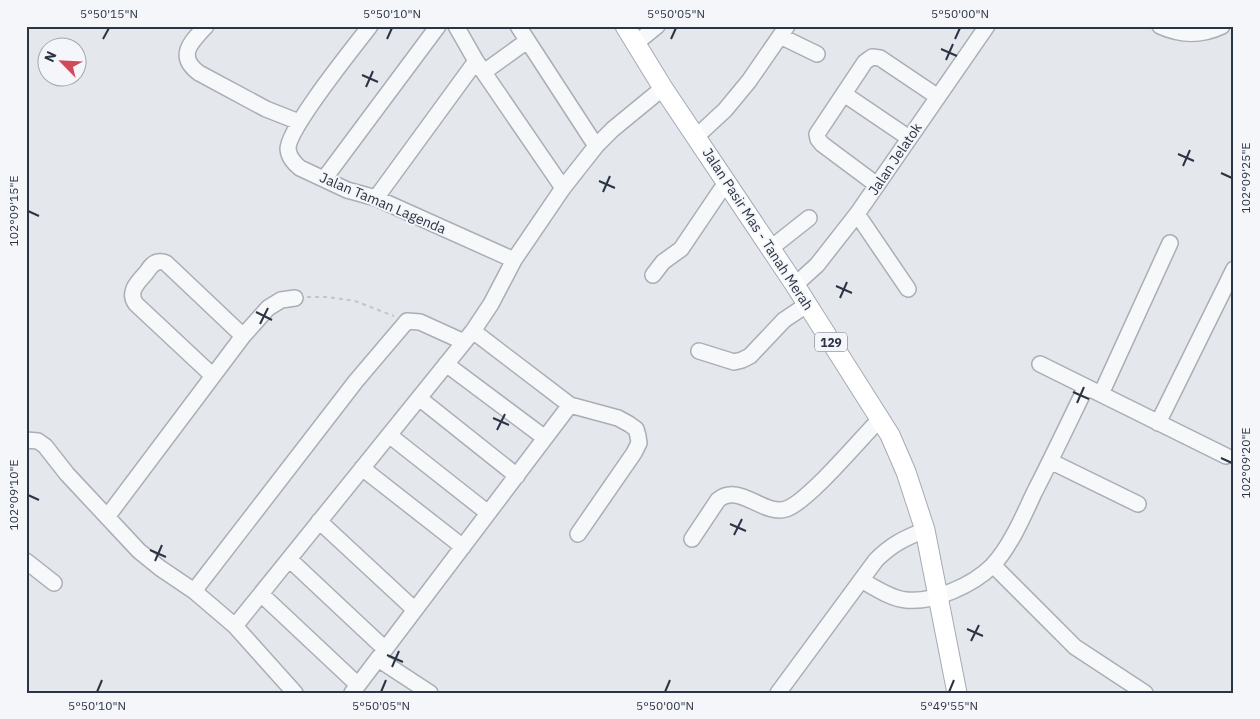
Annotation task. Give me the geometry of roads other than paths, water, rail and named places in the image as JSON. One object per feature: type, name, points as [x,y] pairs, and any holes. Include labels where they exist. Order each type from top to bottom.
[{"type":"main road","name":"Jalan Pasir Mas - Tanah Merah","points":[[625,26],[663,88],[808,304],[890,435],[906,472],[925,530],[958,693]]},
{"type":"street","points":[[206,26],[190,44],[186,58],[190,67],[266,109],[299,122],[370,26]]},
{"type":"street","points":[[324,179],[438,26]]},
{"type":"street","points":[[456,26],[480,66],[563,188]]},
{"type":"street","points":[[518,26],[596,146]]},
{"type":"street","points":[[636,43],[656,26]]},
{"type":"street","name":"Jalan Jelatok","points":[[795,285],[817,265],[857,214],[987,26]]},
{"type":"street","points":[[1160,26],[1180,33],[1194,34],[1208,32],[1222,26]]},
{"type":"street","points":[[697,136],[725,110],[783,31],[817,54]]},
{"type":"street","points":[[376,198],[480,66],[527,41]]},
{"type":"street","points":[[877,185],[822,144],[817,134],[865,62],[872,57],[880,58],[938,97]]},
{"type":"street","points":[[235,626],[468,336],[491,304],[514,260],[563,188],[596,146],[613,129],[663,88]]},
{"type":"street","points":[[844,94],[909,138]]},
{"type":"street","name":"Jalan Taman Lagenda","points":[[299,122],[288,149],[290,158],[300,168],[347,190],[376,198],[514,260]]},
{"type":"street","points":[[653,275],[663,262],[682,249],[727,181]]},
{"type":"street","points":[[857,214],[908,289]]},
{"type":"street","points":[[771,248],[809,218]]},
{"type":"street","points":[[1101,394],[1170,243]]},
{"type":"street","points":[[213,376],[133,300],[134,286],[153,264],[157,262],[166,263],[243,336]]},
{"type":"street","points":[[1158,423],[1234,269]]},
{"type":"street","points":[[107,517],[243,336],[268,308],[281,300],[295,298]]},
{"type":"street","points":[[699,351],[734,362],[742,360],[750,356],[784,320],[808,304]]},
{"type":"street","points":[[194,591],[356,382],[407,321],[420,322],[468,336],[570,405],[618,418],[636,429],[639,443],[634,453],[578,534]]},
{"type":"street","points":[[446,364],[545,438]]},
{"type":"street","points":[[1040,364],[1226,456]]},
{"type":"street","points":[[861,580],[904,600],[938,597],[972,581],[993,565],[1022,518],[1086,387]]},
{"type":"street","points":[[419,398],[517,476]]},
{"type":"street","points":[[261,594],[355,689],[570,405]]},
{"type":"street","points":[[692,539],[718,500],[723,496],[729,494],[741,496],[776,510],[783,510],[797,503],[812,490],[880,419]]},
{"type":"street","points":[[389,435],[488,513]]},
{"type":"street","points":[[26,440],[38,441],[45,446],[67,474],[139,551],[194,591],[235,626],[296,693]]},
{"type":"street","points":[[1050,461],[1138,504]]},
{"type":"street","points":[[362,468],[463,547]]},
{"type":"street","points":[[320,521],[415,610]]},
{"type":"street","points":[[778,693],[861,580],[888,548],[902,539],[925,530]]},
{"type":"street","points":[[289,559],[381,654],[430,693]]},
{"type":"street","points":[[26,561],[54,583]]},
{"type":"street","points":[[993,565],[1075,647],[1145,693]]}]
